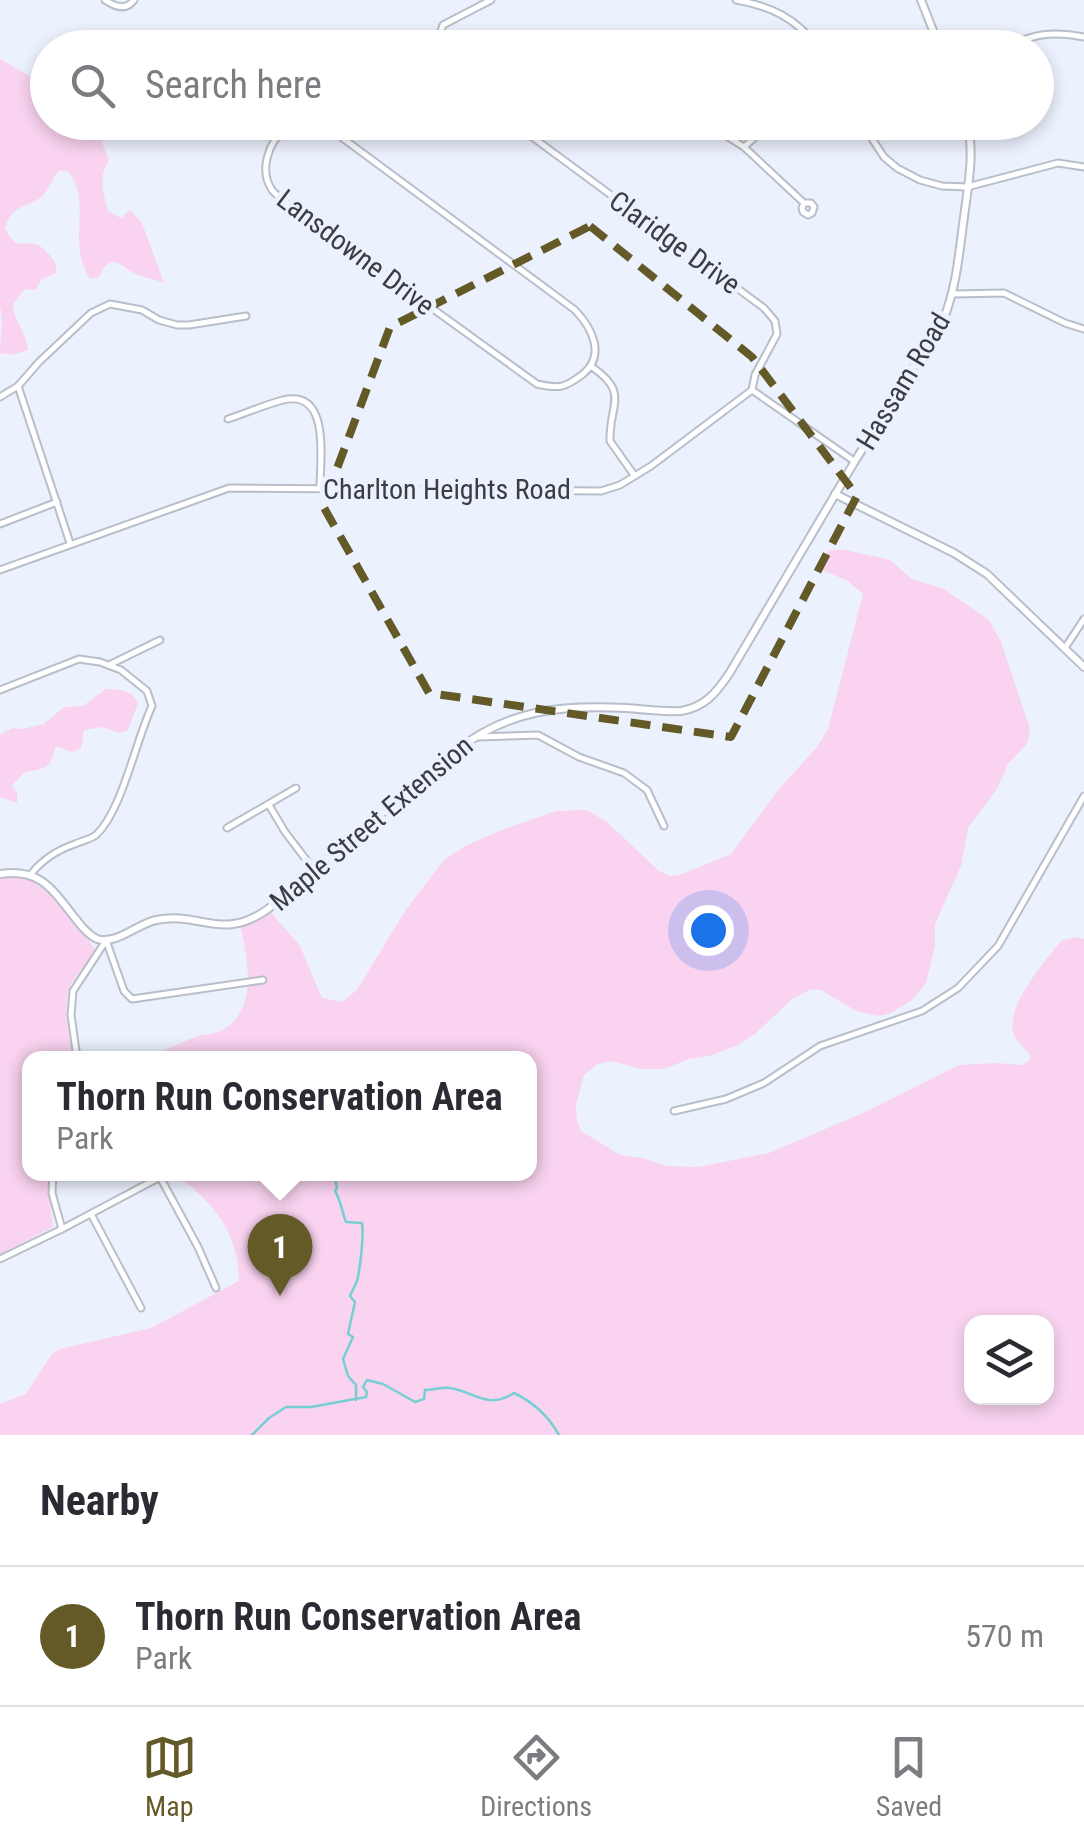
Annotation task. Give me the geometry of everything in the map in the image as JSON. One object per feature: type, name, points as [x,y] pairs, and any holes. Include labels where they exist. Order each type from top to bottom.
[{"type":"street","points":[[105,0],[120,7],[134,0]]},
{"type":"street","points":[[441,30],[443,25],[491,0]]},
{"type":"street","points":[[736,0],[771,8],[803,30]]},
{"type":"street","points":[[922,0],[933,30]]},
{"type":"street","points":[[1054,33],[1084,37]]},
{"type":"street","name":"Lansdowne Drive","points":[[275,140],[267,158],[266,175],[272,190],[514,370],[537,384],[554,388],[570,385],[592,367],[596,348],[592,333],[575,310],[345,140]]},
{"type":"street","name":"Claridge Drive","points":[[536,140],[764,308],[775,321],[776,334],[755,375],[752,390]]},
{"type":"street","points":[[733,140],[804,204]]},
{"type":"street","points":[[744,147],[752,140]]},
{"type":"street","points":[[873,140],[897,168],[942,186],[968,187],[1058,162],[1084,167]]},
{"type":"street","name":"Hassam Road","points":[[836,494],[939,325],[953,294],[970,140]]},
{"type":"street","points":[[953,294],[1004,293],[1084,330]]},
{"type":"street","points":[[0,397],[18,386],[92,314],[110,304],[142,310],[177,325],[246,316]]},
{"type":"street","name":"Lansdowne Drive","points":[[592,367],[615,388],[610,441],[634,475]]},
{"type":"street","points":[[18,386],[70,543]]},
{"type":"street","points":[[752,390],[855,461]]},
{"type":"street","name":"Charlton Heights Road","points":[[0,570],[229,488],[600,490],[620,485],[651,466],[752,390]]},
{"type":"street","points":[[228,419],[284,400],[307,402],[320,423],[320,488]]},
{"type":"street","points":[[836,494],[987,574],[1084,667]]},
{"type":"street","name":"Maple Street Extension","points":[[106,940],[158,920],[223,926],[248,922],[474,737],[502,722],[554,710],[600,707],[681,711],[701,705],[719,689],[836,494]]},
{"type":"street","points":[[0,524],[57,502]]},
{"type":"street","points":[[1066,648],[1084,619]]},
{"type":"street","points":[[108,665],[160,640]]},
{"type":"street","points":[[0,690],[79,659],[121,670],[147,691],[152,706],[122,792],[95,836],[41,860],[30,874]]},
{"type":"street","points":[[474,737],[538,735],[579,757],[624,773],[647,790],[664,826]]},
{"type":"street","points":[[227,828],[296,788]]},
{"type":"street","points":[[674,1111],[726,1099],[764,1083],[820,1046],[910,1016],[958,988],[998,946],[1084,796]]},
{"type":"street","points":[[269,805],[314,870]]},
{"type":"street","points":[[0,874],[30,874],[48,886],[87,932],[106,940]]},
{"type":"street","points":[[106,940],[124,991],[132,999],[262,980]]},
{"type":"street","points":[[77,1051],[71,1015],[73,991],[106,940]]},
{"type":"street","points":[[52,1181],[62,1229]]},
{"type":"street","points":[[0,1259],[152,1181]]},
{"type":"street","points":[[162,1181],[216,1288]]},
{"type":"street","points":[[90,1213],[142,1308]]},
{"type":"highlighted area","points":[[590,226],[752,357],[857,496],[731,737],[429,693],[323,506],[390,327]]},
{"type":"shaded area","points":[[0,59],[30,76],[30,140],[101,140],[109,160],[103,179],[108,211],[121,218],[130,210],[142,223],[164,283],[114,262],[99,277],[90,279],[80,251],[79,196],[68,171],[59,171],[43,195],[15,211],[5,228],[16,243],[39,245],[56,265],[56,273],[42,279],[35,290],[25,289],[13,304],[28,350],[12,355],[0,353]]},
{"type":"shaded area","points":[[830,550],[890,560],[912,579],[944,589],[989,620],[1001,642],[1030,729],[1027,744],[1008,764],[997,789],[968,828],[961,866],[935,924],[935,946],[926,983],[912,1000],[878,1016],[856,1011],[821,990],[811,989],[792,999],[755,1034],[709,1056],[664,1069],[640,1069],[612,1061],[597,1064],[584,1075],[576,1104],[577,1121],[581,1131],[620,1155],[667,1166],[698,1167],[769,1153],[865,1112],[959,1065],[1023,1065],[1030,1054],[1015,1038],[1012,1024],[1020,998],[1062,940],[1084,939],[1084,1435],[0,1435],[0,1404],[26,1394],[51,1355],[60,1349],[151,1328],[239,1281],[234,1247],[221,1219],[183,1181],[537,1181],[537,1051],[164,1051],[221,1031],[233,1022],[246,997],[248,983],[240,924],[268,909],[300,946],[322,998],[342,1002],[357,990],[405,911],[444,860],[507,828],[556,811],[587,810],[607,822],[659,871],[670,876],[731,854],[828,729],[863,594],[848,581],[822,570],[819,562]]},
{"type":"shaded area","points":[[106,689],[128,693],[138,703],[128,730],[84,730],[81,748],[72,752],[56,746],[46,766],[25,772],[12,785],[17,803],[0,797],[0,735],[12,728],[44,724],[64,707],[83,706]]},
{"type":"shaded area","points":[[17,876],[39,886],[71,918],[95,950],[68,993],[72,1051],[22,1051],[22,1181],[48,1181],[53,1227],[0,1254],[0,879]]},
{"type":"waterway","points":[[336,1181],[346,1222],[362,1223],[359,1269],[350,1296],[355,1302],[348,1334],[353,1337],[343,1359],[348,1376],[356,1385],[356,1400]]},
{"type":"waterway","points":[[252,1435],[286,1407],[311,1407],[366,1397],[363,1387],[367,1380],[383,1384],[415,1402],[424,1399],[425,1390],[444,1388],[489,1400],[514,1393],[540,1411],[559,1435]]},
{"type":"place","name":"Thorn Run Conservation Area","points":[[280,1296]]}]
